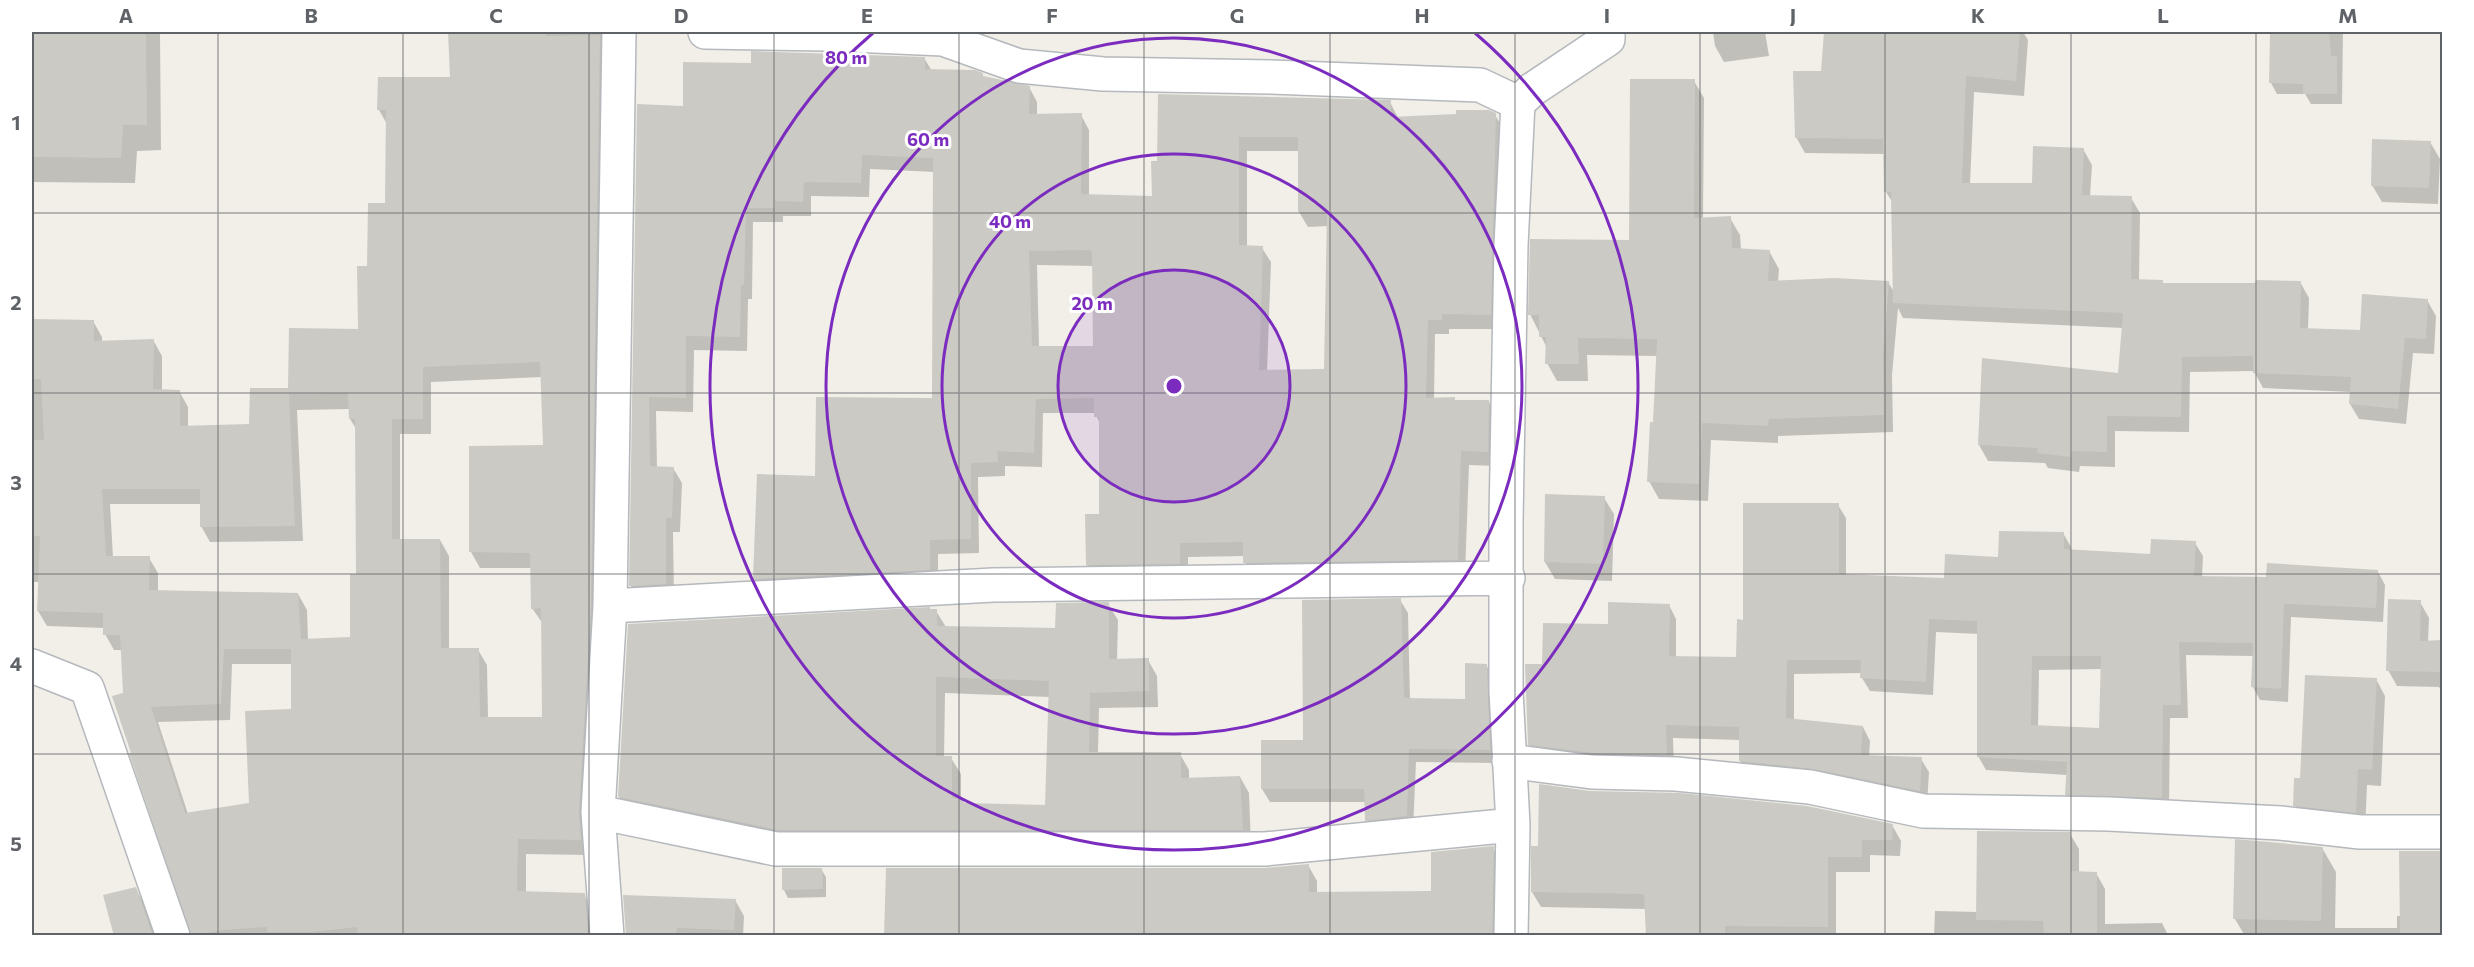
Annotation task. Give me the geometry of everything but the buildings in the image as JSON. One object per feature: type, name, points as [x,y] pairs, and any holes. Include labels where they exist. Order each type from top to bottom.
[{"type":"street","points":[[607,936],[598,813],[610,606],[619,32]]},
{"type":"street","points":[[705,32],[944,39],[1019,66],[1103,74],[1271,77],[1480,85],[1518,102]]},
{"type":"street","points":[[1511,936],[1513,825],[1506,691],[1508,578],[1506,520],[1511,245],[1518,102],[1533,89],[1608,39],[1608,32]]},
{"type":"street","points":[[610,606],[993,585],[1508,578]]},
{"type":"street","points":[[32,666],[87,688],[173,936]]},
{"type":"street","points":[[1509,761],[1592,772],[1676,774],[1810,787],[1923,811],[2109,814],[2280,823],[2360,832],[2442,832]]},
{"type":"street","points":[[598,813],[776,849],[1265,849],[1513,825]]}]
